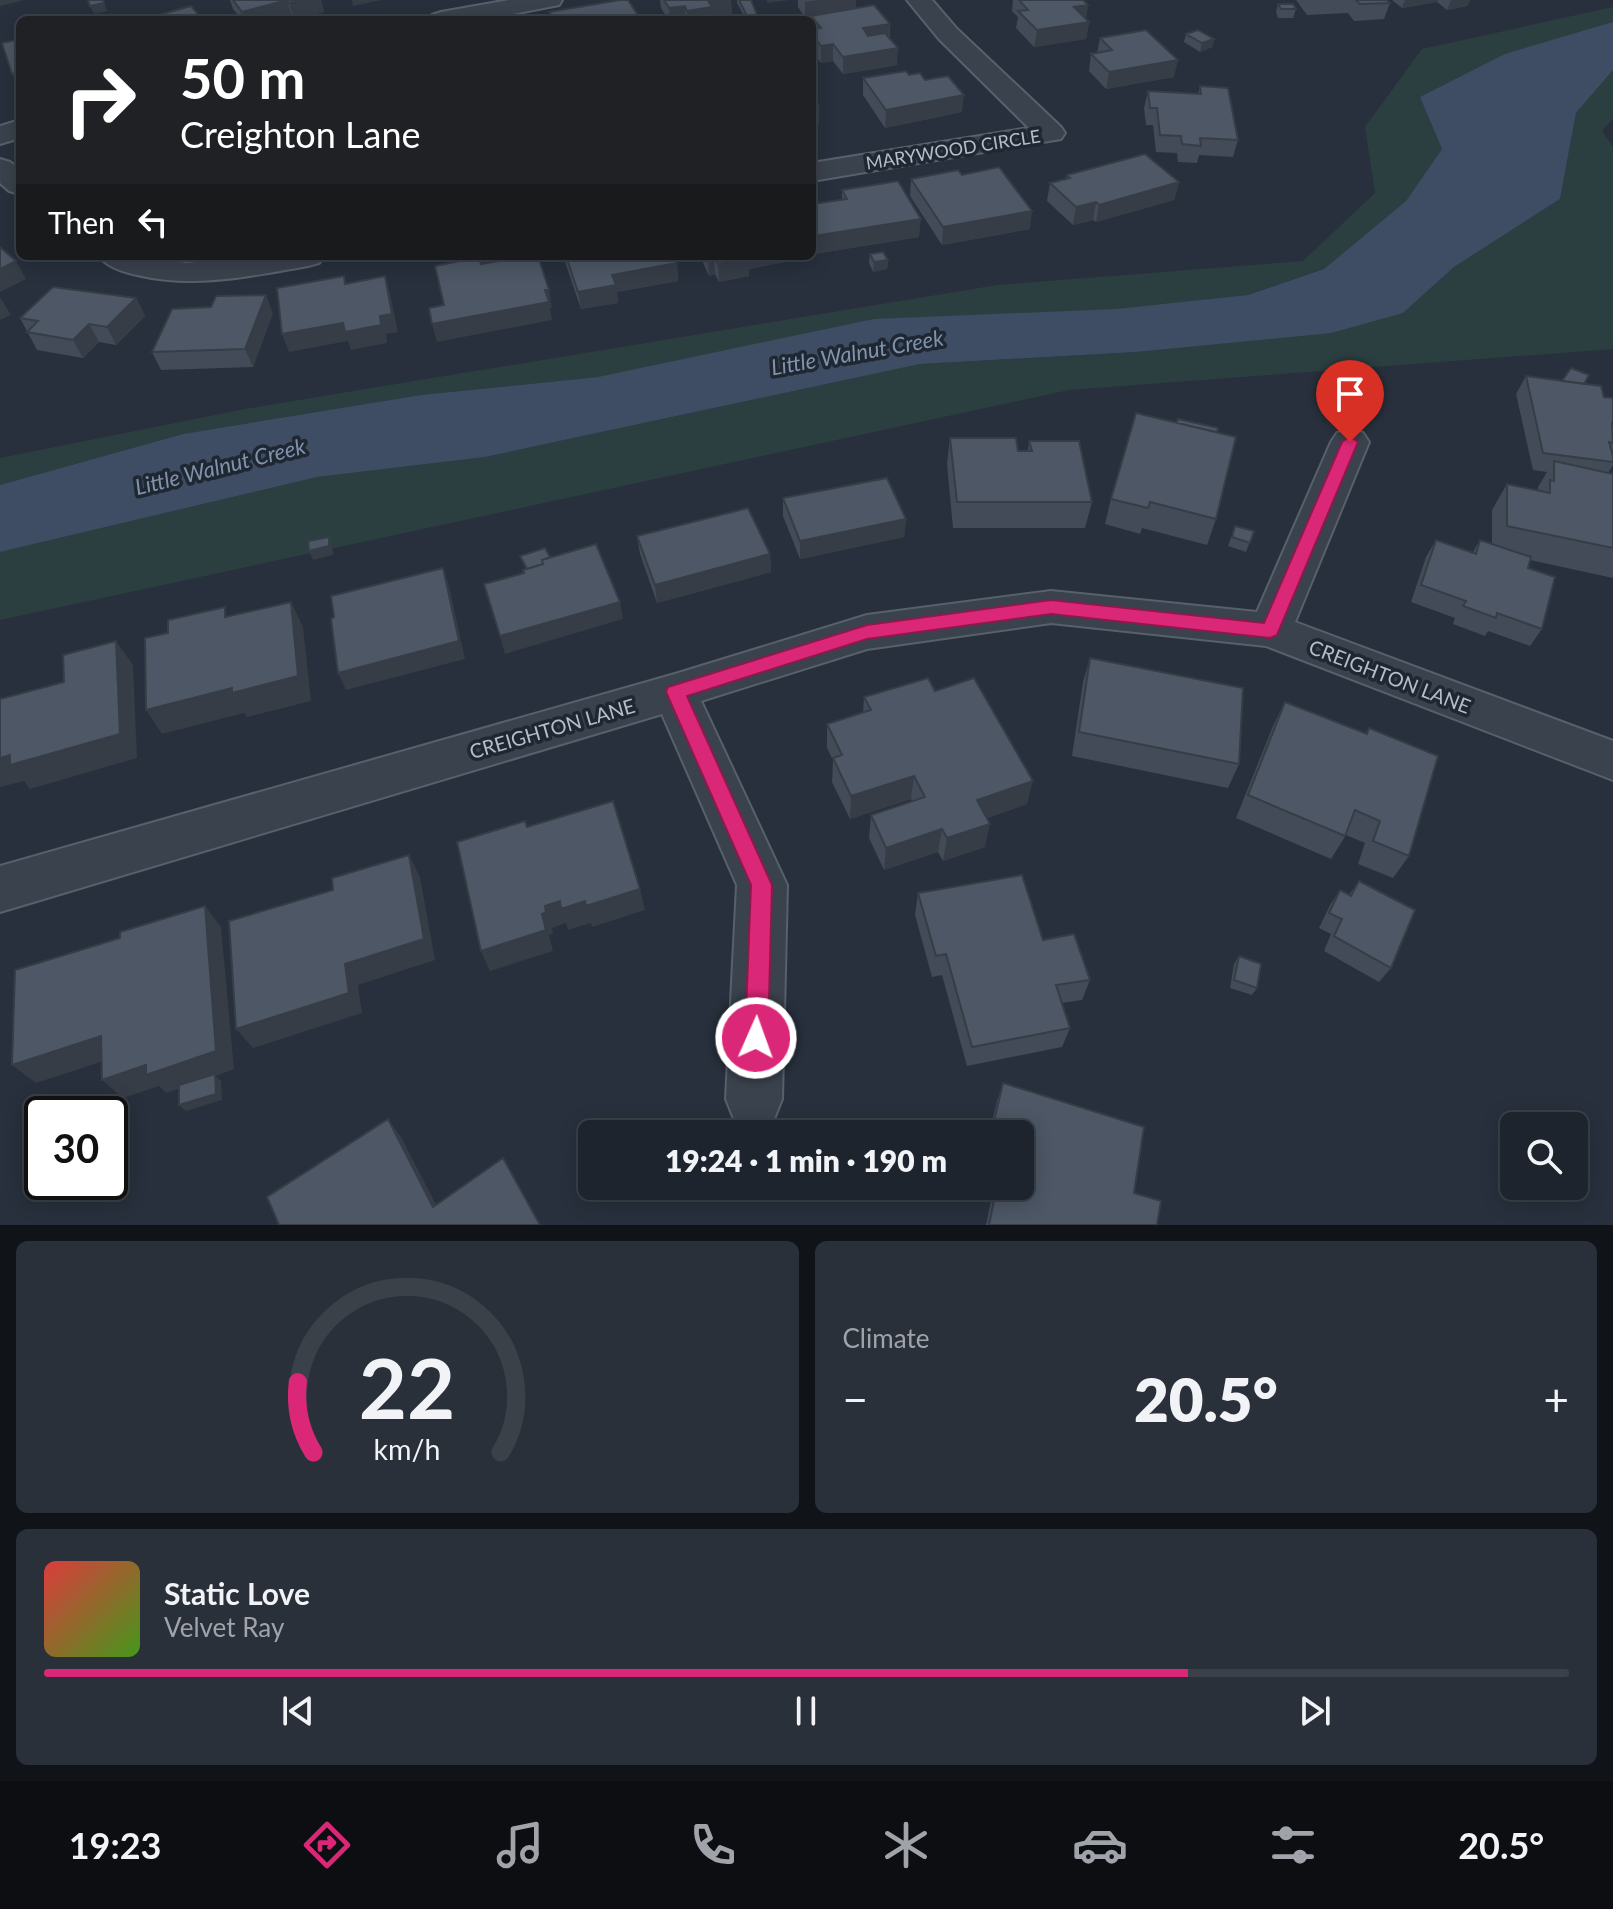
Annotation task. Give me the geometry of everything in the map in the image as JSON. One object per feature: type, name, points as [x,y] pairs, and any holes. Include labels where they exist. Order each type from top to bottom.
[{"type":"street","points":[[463,16],[550,0]]},
{"type":"street","name":"MARYWOOD CIRCLE","points":[[816,171],[1051,133],[948,34],[919,0]]},
{"type":"street","points":[[0,168],[16,182]]},
{"type":"street","points":[[124,260],[192,275],[284,260]]},
{"type":"street","points":[[1270,630],[1350,442]]},
{"type":"street","name":"CREIGHTON LANE","points":[[0,889],[675,692],[867,632],[1051,607],[1270,630],[1613,761]]},
{"type":"street","points":[[675,692],[762,885],[754,1099]]},
{"type":"shaded area","points":[[1613,7],[1613,22],[1420,97],[1442,149],[1406,201],[1324,269],[1248,295],[598,377],[421,395],[183,434],[0,485],[0,458],[245,409],[997,285],[1303,261],[1375,193],[1365,127],[1422,49]]},
{"type":"shaded area","points":[[1613,70],[1613,119],[1602,131],[1613,147],[1613,349],[1069,390],[0,620],[0,552],[317,477],[485,457],[920,364],[1135,352],[1403,313],[1454,267],[1560,199],[1576,113]]},
{"type":"water","name":"Little Walnut Creek","points":[[1613,22],[1613,70],[1576,113],[1560,199],[1454,267],[1403,313],[1331,333],[1135,352],[920,364],[485,457],[317,477],[0,552],[0,485],[183,434],[421,395],[598,377],[874,319],[1117,309],[1248,295],[1324,269],[1406,201],[1442,149],[1420,97],[1505,54]]},
{"type":"building","points":[[88,0],[103,0],[104,3],[90,6]]},
{"type":"building","points":[[233,0],[287,0],[242,12]]},
{"type":"building","points":[[628,0],[638,16],[552,16],[549,12]]},
{"type":"building","points":[[664,0],[722,0],[709,2],[712,7],[687,11],[685,6],[669,8]]},
{"type":"building","points":[[739,0],[751,0],[757,15],[747,16]]},
{"type":"building","points":[[1019,0],[1083,0],[1088,5],[1074,7],[1089,22],[1037,30],[1018,11],[1028,10]]},
{"type":"building","points":[[1356,0],[1387,0],[1390,3],[1360,4]]},
{"type":"building","points":[[1278,4],[1293,4],[1296,9],[1281,9]]},
{"type":"building","points":[[874,5],[890,24],[863,28],[868,36],[885,33],[898,48],[843,57],[833,44],[821,46],[816,39],[816,29],[821,28],[816,16],[811,16]]},
{"type":"building","points":[[191,6],[200,16],[155,16]]},
{"type":"building","points":[[1146,30],[1178,60],[1109,72],[1091,54],[1112,50],[1100,38]]},
{"type":"building","points":[[1198,30],[1214,39],[1202,43],[1186,34]]},
{"type":"building","points":[[16,40],[16,73],[12,74],[2,43]]},
{"type":"building","points":[[906,71],[909,75],[920,73],[925,80],[948,76],[964,95],[886,110],[863,78]]},
{"type":"building","points":[[1200,86],[1228,88],[1238,140],[1200,138],[1201,146],[1182,144],[1181,136],[1160,135],[1157,108],[1150,108],[1148,91],[1201,94]]},
{"type":"building","points":[[1145,154],[1179,182],[1099,205],[1096,202],[1076,207],[1050,183],[1070,178],[1067,175]]},
{"type":"building","points":[[999,167],[1032,211],[943,227],[911,179],[958,170],[962,175]]},
{"type":"building","points":[[898,181],[921,219],[816,236],[816,203],[847,199],[842,190]]},
{"type":"building","points":[[0,247],[16,261],[0,269]]},
{"type":"building","points":[[883,252],[888,260],[874,262],[870,254]]},
{"type":"building","points":[[464,260],[480,260],[481,264],[539,260],[549,290],[545,290],[549,302],[432,324],[429,308],[444,305],[435,266]]},
{"type":"building","points":[[567,260],[676,260],[677,263],[612,275],[616,285],[578,292]]},
{"type":"building","points":[[716,260],[739,260],[718,264]]},
{"type":"building","points":[[344,276],[345,284],[385,276],[392,314],[380,316],[381,325],[345,332],[343,323],[282,334],[277,288]]},
{"type":"building","points":[[53,287],[136,298],[107,327],[89,324],[73,340],[27,332],[38,321],[20,318]]},
{"type":"building","points":[[266,295],[245,349],[152,352],[172,309],[211,307],[216,296]]},
{"type":"building","points":[[1571,368],[1589,375],[1584,384],[1562,381]]},
{"type":"building","points":[[1526,376],[1601,386],[1604,397],[1613,398],[1613,443],[1609,442],[1613,462],[1543,453]]},
{"type":"building","points":[[1136,413],[1236,437],[1216,519],[1150,502],[1148,508],[1111,499]]},
{"type":"building","points":[[1178,419],[1218,428],[1217,432],[1177,423]]},
{"type":"building","points":[[950,438],[1016,438],[1018,451],[1032,451],[1029,441],[1079,441],[1092,502],[957,502]]},
{"type":"building","points":[[1554,461],[1613,474],[1613,548],[1507,526],[1507,484],[1550,493],[1550,480],[1554,481]]},
{"type":"building","points":[[887,478],[906,519],[800,541],[783,498]]},
{"type":"building","points":[[748,508],[770,554],[655,585],[637,536]]},
{"type":"building","points":[[1235,526],[1254,531],[1250,543],[1232,537]]},
{"type":"building","points":[[329,537],[329,546],[309,551],[308,541]]},
{"type":"building","points":[[1436,540],[1476,554],[1480,540],[1531,557],[1528,568],[1555,577],[1542,629],[1497,613],[1496,618],[1463,606],[1466,601],[1421,585]]},
{"type":"building","points":[[596,544],[620,602],[500,636],[484,584],[524,573],[523,570],[543,564],[542,560]]},
{"type":"building","points":[[545,548],[550,557],[542,560],[543,564],[527,569],[520,556]]},
{"type":"building","points":[[443,568],[459,641],[338,673],[331,596]]},
{"type":"building","points":[[291,602],[298,676],[232,693],[232,688],[146,710],[145,638],[168,633],[168,620],[225,607],[225,617]]},
{"type":"building","points":[[116,641],[120,734],[10,765],[10,755],[0,758],[0,699],[64,682],[63,655]]},
{"type":"building","points":[[1090,658],[1243,688],[1239,764],[1079,732]]},
{"type":"building","points":[[928,678],[935,691],[974,678],[1033,781],[977,800],[990,824],[947,838],[942,829],[886,848],[871,815],[925,797],[914,776],[851,796],[833,758],[842,755],[827,724],[871,710],[864,697]]},
{"type":"building","points":[[1285,702],[1367,734],[1369,728],[1438,756],[1409,856],[1373,841],[1380,821],[1355,810],[1345,836],[1248,795]]},
{"type":"building","points":[[613,801],[640,889],[586,906],[585,901],[561,909],[560,901],[545,906],[546,912],[542,914],[546,930],[481,951],[457,842],[525,821],[527,827]]},
{"type":"building","points":[[409,855],[424,939],[345,964],[349,993],[236,1029],[229,921],[333,890],[332,878]]},
{"type":"building","points":[[1022,875],[1043,940],[1074,934],[1090,980],[1056,985],[1070,1028],[972,1047],[946,954],[936,956],[918,893]]},
{"type":"building","points":[[1359,881],[1415,910],[1391,968],[1334,936],[1342,919],[1329,913],[1340,890],[1351,896]]},
{"type":"building","points":[[205,906],[216,1051],[146,1075],[146,1065],[102,1080],[101,1036],[12,1065],[15,970],[120,938],[120,932]]},
{"type":"building","points":[[1239,956],[1261,964],[1257,988],[1234,980]]},
{"type":"building","points":[[215,1074],[216,1094],[179,1105],[179,1085]]},
{"type":"building","points":[[1003,1083],[1144,1127],[1134,1193],[1161,1201],[1157,1225],[989,1225],[994,1200],[1034,1200],[1034,1120],[994,1120]]},
{"type":"building","points":[[388,1119],[433,1207],[503,1158],[540,1225],[279,1225],[267,1197]]},
{"type":"route","points":[[756,1038],[762,885],[675,692],[867,632],[1051,607],[1270,630],[1350,442]]}]
